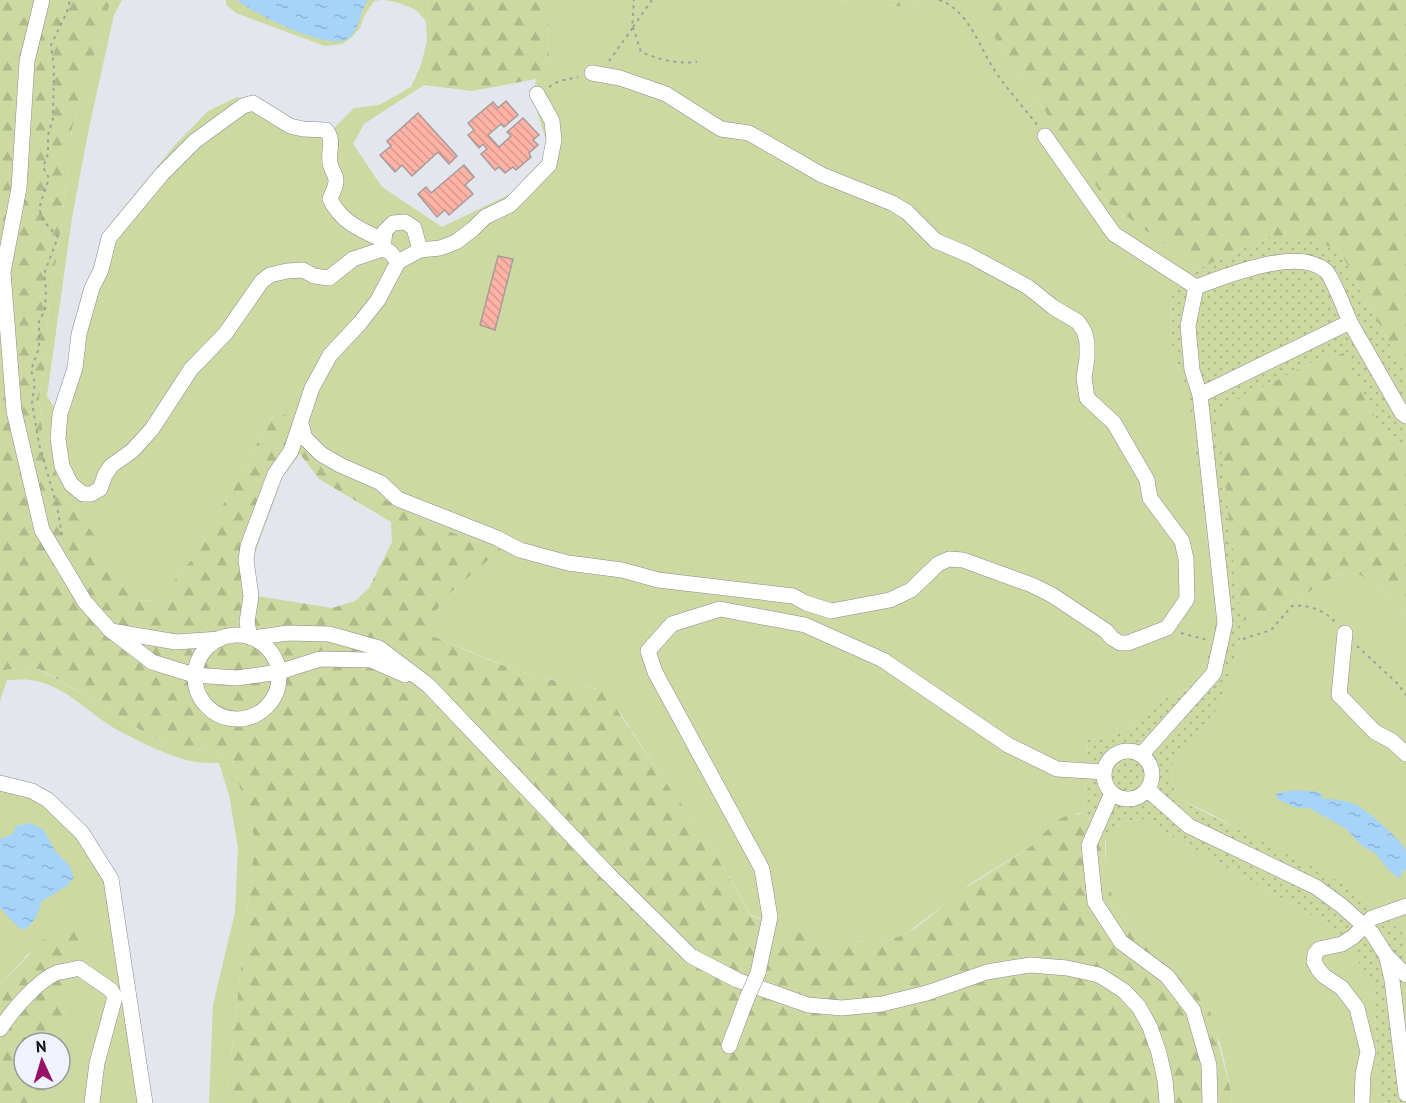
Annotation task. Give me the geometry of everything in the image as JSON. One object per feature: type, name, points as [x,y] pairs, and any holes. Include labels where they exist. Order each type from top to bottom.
[{"type":"lane","points":[[42,0],[27,61],[19,188],[3,272],[14,411],[42,530],[85,602],[111,631],[152,662],[194,675],[237,678],[279,672],[320,658],[371,660],[428,685]]},
{"type":"lane","points":[[301,424],[305,438],[321,453],[340,465],[381,483],[398,499],[497,538],[520,550],[568,563],[622,570],[658,580],[794,597],[831,611],[890,600],[911,590],[938,564],[949,559],[963,560],[1009,576],[1052,595],[1097,625],[1120,644],[1167,628],[1187,599],[1186,559],[1182,542],[1175,529],[1150,498],[1147,480],[1114,423],[1087,398],[1084,378],[1087,342],[1078,322],[1053,307],[1028,287],[975,257],[936,241],[907,213],[892,203],[822,175],[749,133],[721,129],[666,94],[620,78],[592,73]]},
{"type":"lane","points":[[251,638],[247,622],[251,596],[246,560],[248,546],[275,474],[291,452],[301,424],[304,407],[322,369],[330,355],[378,300],[398,262],[420,250],[440,248],[456,242],[485,217],[510,205],[549,165],[554,140],[552,121],[537,94]]},
{"type":"lane","points":[[383,245],[353,259],[329,278],[314,276],[303,270],[270,274],[262,281],[225,334],[191,369],[152,429],[132,451],[111,466],[100,489],[92,494],[83,494],[71,484],[62,466],[58,439],[60,414],[75,368],[79,334],[92,288],[101,270],[109,238],[162,174],[195,141],[243,106],[253,103],[290,126],[326,130],[332,142],[330,167],[336,175],[336,183],[330,200],[336,211],[348,223],[383,245],[398,262]]},
{"type":"lane","points":[[1045,136],[1114,234],[1196,287]]},
{"type":"lane","points":[[383,245],[386,231],[393,223],[405,222],[414,228],[420,250]]},
{"type":"lane","points":[[1196,287],[1261,265],[1306,262],[1327,272],[1350,322],[1402,413],[1406,416]]},
{"type":"lane","points":[[1142,754],[1214,673],[1225,623],[1200,395],[1192,370],[1188,326],[1196,287]]},
{"type":"lane","points":[[1200,395],[1350,322]]},
{"type":"lane","points":[[729,1046],[758,973],[770,917],[762,869],[655,672],[648,651],[672,624],[720,609],[804,625],[883,660],[1018,750],[1057,769],[1104,772]]},
{"type":"lane","points":[[111,631],[176,642],[220,639],[236,635],[251,638],[263,644],[273,655],[279,672],[278,685],[273,699],[262,711],[238,719],[223,717],[213,712],[203,702],[198,693],[194,675],[199,659],[208,647],[220,639]]},
{"type":"lane","points":[[251,638],[288,633],[329,634],[379,648],[428,685],[600,866],[692,956],[737,980],[808,1005],[842,1008],[882,1004],[927,993],[987,972],[1029,965],[1067,968],[1099,975],[1124,991],[1139,1007],[1150,1027],[1159,1053],[1167,1103]]},
{"type":"lane","points":[[1345,633],[1339,695],[1375,732],[1392,741],[1406,754]]},
{"type":"lane","points":[[1134,751],[1142,754],[1148,760],[1153,775],[1148,790],[1134,798],[1119,797],[1112,793],[1105,780],[1104,772],[1111,758],[1118,753],[1134,751]]},
{"type":"lane","points":[[0,783],[32,790],[48,800],[82,833],[111,879],[146,1103]]},
{"type":"lane","points":[[1148,790],[1189,826],[1316,887],[1342,906],[1372,933],[1386,955],[1406,975]]},
{"type":"lane","points":[[1112,793],[1089,845],[1095,902],[1121,942],[1167,976],[1193,1010],[1209,1065],[1210,1103]]},
{"type":"lane","points":[[1362,1103],[1363,1074],[1368,1052],[1357,1008],[1342,988],[1324,976],[1314,961],[1315,954],[1319,949],[1342,944],[1372,918],[1406,906]]},
{"type":"lane","points":[[1386,955],[1403,1038],[1406,1094]]},
{"type":"lane","points":[[0,1029],[18,1005],[43,981],[57,973],[80,968],[111,990],[115,997],[97,1062],[92,1103]]},
{"type":"path","points":[[53,549],[62,541],[62,534],[57,506],[39,444],[32,403],[36,383],[31,370],[39,348],[39,321],[45,310],[44,274],[58,237],[44,222],[40,209],[40,197],[49,178],[43,167],[48,154],[48,135],[53,119],[54,68],[51,45],[67,12],[70,0]]},
{"type":"path","points":[[634,0],[633,28],[641,52],[679,64],[697,62]]},
{"type":"path","points":[[537,94],[559,81],[592,73],[607,63],[652,0]]},
{"type":"path","points":[[939,0],[951,5],[963,16],[995,71],[1045,136]]},
{"type":"path","points":[[951,5],[953,0]]},
{"type":"path","points":[[1243,639],[1271,630],[1292,606],[1305,605],[1332,618],[1406,695]]},
{"type":"path","points":[[1167,628],[1176,633],[1192,634],[1208,640]]},
{"type":"green space","points":[[0,0],[111,0],[72,128],[61,230],[49,304],[45,367],[39,399],[43,437],[62,490],[100,543],[108,566],[133,600],[157,601],[194,557],[277,411],[293,418],[303,446],[326,470],[453,533],[501,549],[444,598],[430,621],[430,635],[521,672],[606,693],[706,838],[751,916],[827,942],[892,939],[917,927],[950,898],[1030,847],[1057,820],[1071,814],[1084,814],[1097,824],[1105,837],[1106,871],[1113,900],[1131,930],[1182,974],[1208,1004],[1232,1095],[1231,1103],[226,1103],[255,840],[232,759],[210,750],[190,751],[148,735],[108,708],[39,669],[16,668],[0,671]],"holes":[[[300,454],[319,479],[391,522],[392,542],[369,588],[355,601],[332,608],[257,596],[250,567],[283,476]]]},
{"type":"green space","points":[[111,0],[122,0],[114,15],[72,218],[47,396],[56,410],[102,240],[110,224],[175,145],[208,111],[237,97],[263,103],[298,125],[332,130],[354,108],[379,105],[411,87],[421,65],[427,41],[426,21],[416,10],[385,0],[428,0],[431,47],[424,85],[364,124],[353,144],[382,187],[442,227],[510,194],[543,159],[546,140],[533,98],[536,79],[550,60],[547,34],[552,0],[840,0],[915,8],[920,0],[963,0],[976,10],[1107,202],[1198,269],[1172,294],[1171,345],[1189,401],[1217,616],[1206,662],[1188,689],[1164,697],[1124,732],[1088,740],[1084,814],[1077,813],[1052,825],[1030,847],[973,882],[906,934],[892,939],[827,942],[751,915],[706,838],[664,780],[621,714],[595,688],[537,677],[430,635],[430,621],[444,598],[500,549],[453,533],[326,470],[303,446],[293,418],[277,411],[194,557],[157,601],[133,600],[108,566],[100,543],[62,490],[43,437],[39,399],[45,367],[49,304],[61,230],[72,128]]},
{"type":"green space","points":[[226,0],[382,0],[374,1],[363,18],[360,28],[352,37],[342,44],[325,46],[236,13],[226,5]]},
{"type":"green space","points":[[428,0],[552,0],[547,34],[550,60],[536,79],[472,91],[424,85],[431,47]]},
{"type":"green space","points":[[840,0],[920,0],[915,8]]},
{"type":"green space","points":[[963,0],[1406,0],[1406,374],[1339,250],[1269,237],[1198,269],[1107,202],[976,10]]},
{"type":"green space","points":[[1269,237],[1312,240],[1339,250],[1406,374],[1406,449],[1383,433],[1344,353],[1321,358],[1217,410],[1237,594],[1243,621],[1239,646],[1222,701],[1199,734],[1173,762],[1171,781],[1177,798],[1327,874],[1364,898],[1406,936],[1406,1103],[1379,1103],[1374,984],[1334,928],[1168,834],[1147,819],[1122,822],[1106,843],[1098,826],[1084,814],[1088,740],[1124,732],[1164,697],[1188,689],[1206,662],[1217,616],[1189,401],[1171,345],[1172,294],[1198,269]]},
{"type":"green space","points":[[1344,353],[1383,433],[1406,449],[1406,613],[1380,588],[1357,573],[1336,575],[1301,597],[1243,621],[1237,594],[1216,410],[1321,358]]},
{"type":"green space","points":[[1358,573],[1380,588],[1406,613],[1406,936],[1364,898],[1211,814],[1177,798],[1171,781],[1173,762],[1199,734],[1222,701],[1239,646],[1243,621],[1301,597],[1336,575]]},
{"type":"green space","points":[[16,668],[38,669],[108,708],[148,735],[190,751],[210,750],[232,759],[255,840],[226,1103],[209,1103],[213,1005],[235,912],[238,848],[229,795],[219,763],[191,761],[152,747],[114,728],[64,693],[42,683],[7,680],[0,701],[0,671]]},
{"type":"green space","points":[[0,773],[3,778],[49,792],[63,803],[91,832],[112,869],[132,965],[152,1103],[45,1103],[48,1091],[72,1091],[72,1031],[62,1031],[70,980],[83,942],[29,953],[0,985]]},
{"type":"green space","points":[[1147,819],[1168,834],[1334,928],[1374,984],[1379,1103],[1231,1103],[1232,1095],[1220,1043],[1182,974],[1131,930],[1113,900],[1106,871],[1106,843],[1122,822]]},
{"type":"green space","points":[[73,926],[83,942],[70,980],[62,1031],[12,1031],[12,1091],[49,1091],[47,1101],[45,1103],[0,1103],[0,985],[56,927]]},
{"type":"water","points":[[237,0],[368,0],[354,33],[345,40],[335,41],[322,40],[290,29]]},
{"type":"water","points":[[1297,790],[1319,792],[1324,799],[1354,804],[1376,819],[1406,851],[1406,870],[1402,871],[1401,877],[1398,878],[1375,853],[1362,846],[1345,828],[1309,808],[1296,808],[1276,798],[1277,793]]},
{"type":"water","points":[[30,823],[43,829],[56,852],[69,865],[74,877],[67,886],[41,902],[32,923],[26,929],[20,929],[0,908],[0,839],[13,834],[16,826]]},
{"type":"building","points":[[506,101],[518,115],[504,127],[501,124],[488,135],[499,147],[511,136],[507,132],[523,118],[539,135],[533,140],[538,145],[529,153],[531,157],[516,170],[513,167],[505,173],[499,167],[495,170],[481,154],[487,149],[483,144],[479,148],[468,135],[474,130],[468,123],[493,102],[498,108]]},
{"type":"building","points":[[418,113],[457,156],[449,164],[438,152],[412,176],[402,165],[395,172],[380,155],[391,146],[387,141]]},
{"type":"building","points":[[464,165],[474,177],[465,185],[473,194],[449,215],[445,210],[437,217],[418,194],[426,187],[431,193]]},
{"type":"building","points":[[498,256],[513,259],[495,330],[480,325]]}]
